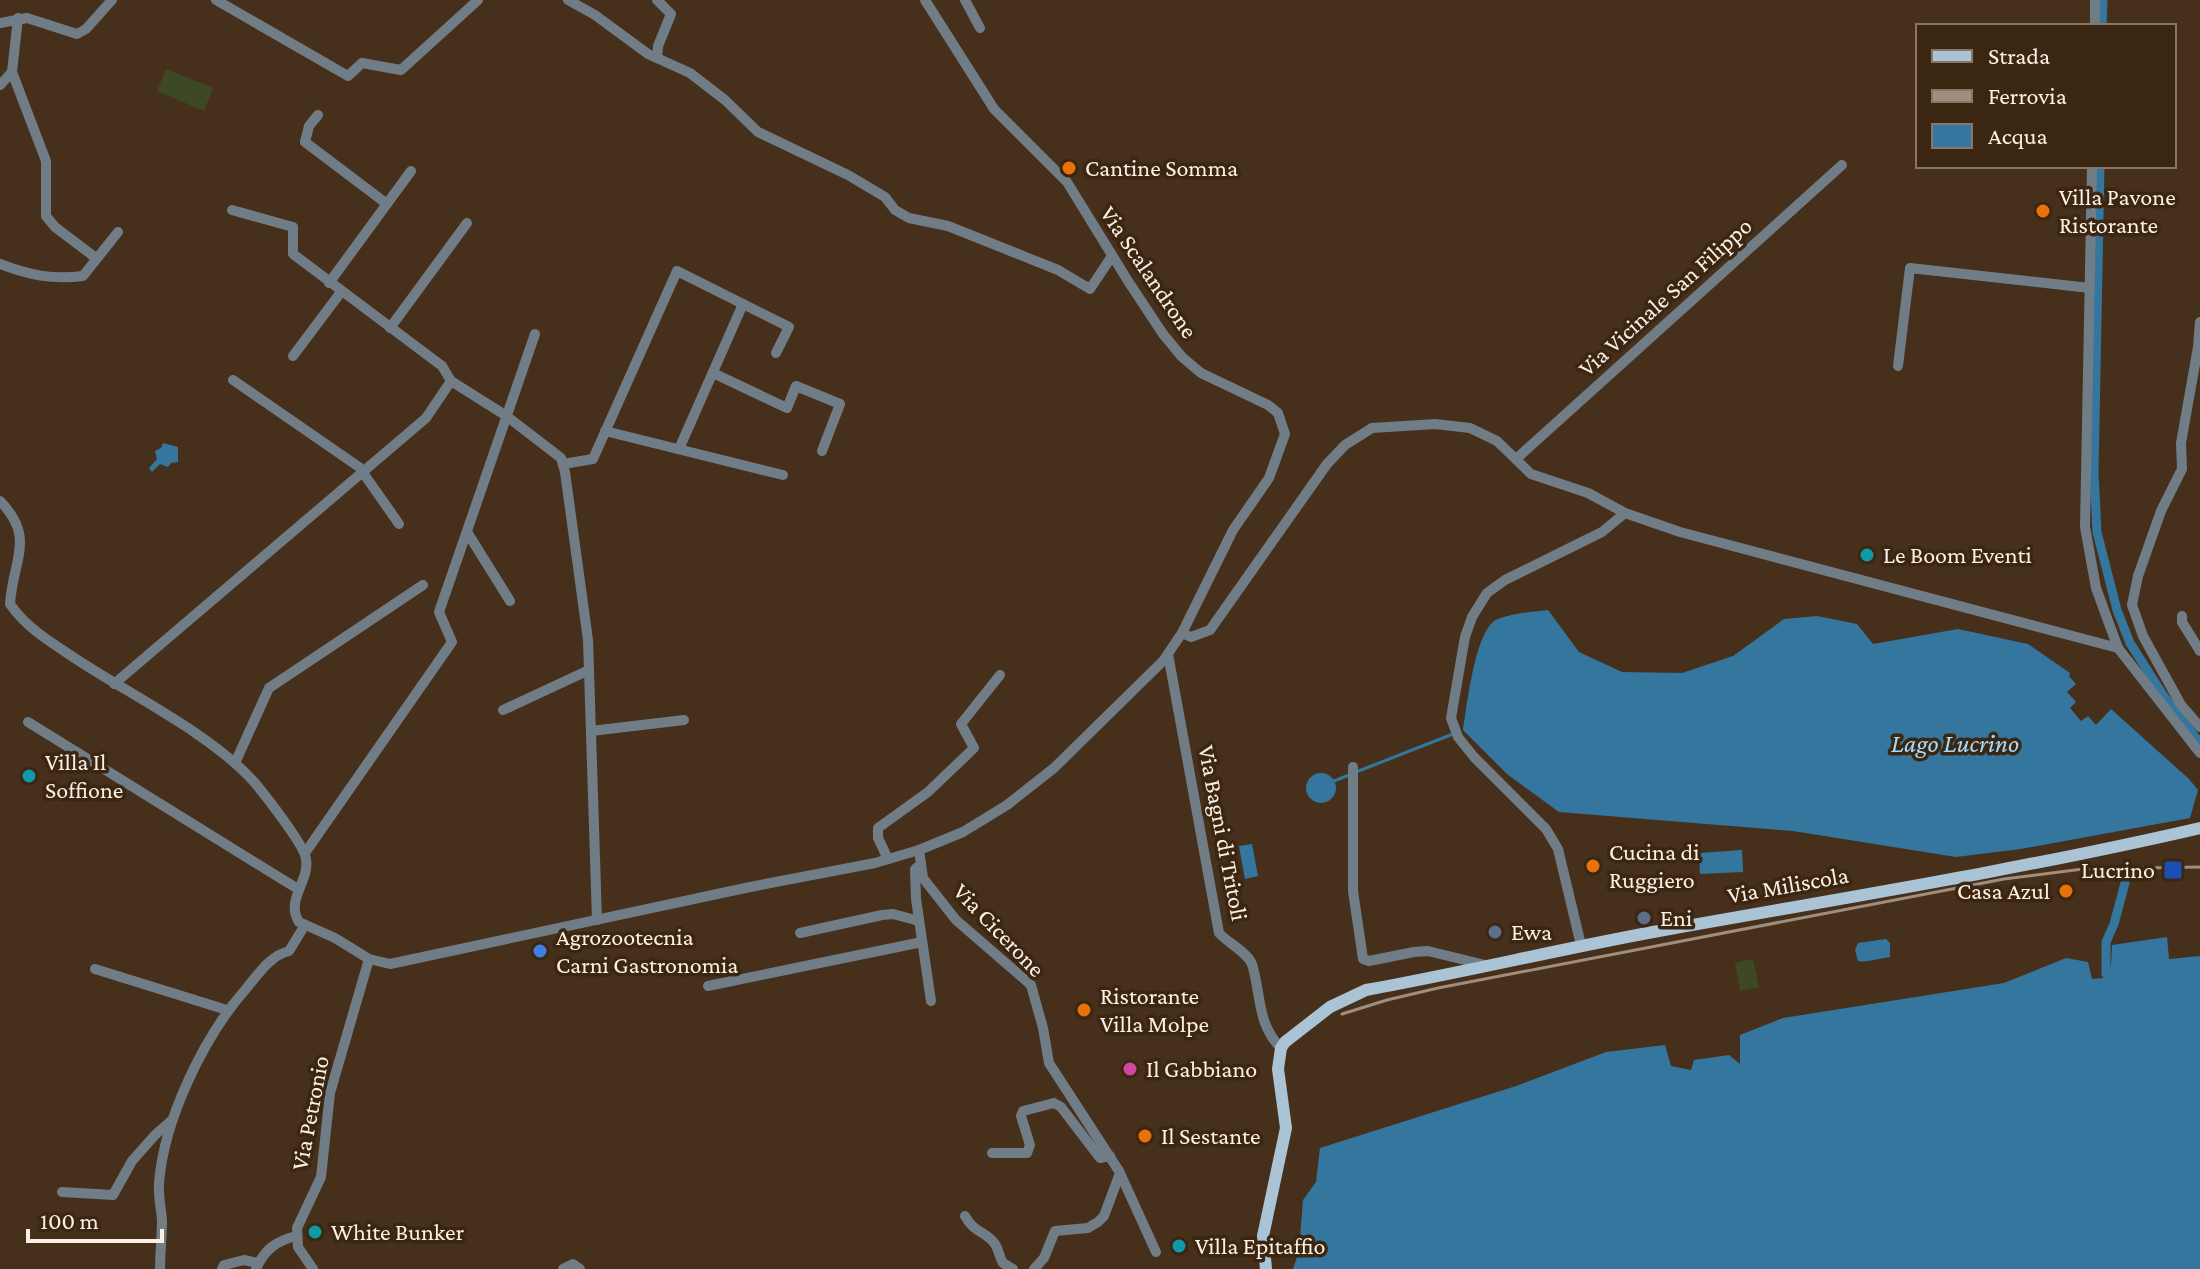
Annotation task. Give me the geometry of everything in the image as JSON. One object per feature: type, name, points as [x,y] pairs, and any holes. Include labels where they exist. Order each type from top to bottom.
[{"type":"main road","name":"Via Miliscola","points":[[1281,1048],[1306,1025],[1348,997],[1366,990],[1491,967],[1581,945],[2047,861],[2200,828]]},
{"type":"main road","points":[[1266,1269],[1263,1236],[1286,1128],[1278,1069],[1281,1048]]},
{"type":"street","points":[[0,23],[27,18],[77,34],[86,29],[112,0]]},
{"type":"street","points":[[216,0],[348,76],[362,63],[401,70],[478,0]]},
{"type":"street","points":[[568,0],[595,15],[632,45],[690,73],[725,100],[758,132],[848,175],[885,197],[895,210],[909,218],[935,222],[963,232],[1058,270],[1090,289],[1112,256]]},
{"type":"street","points":[[657,0],[671,14],[658,46],[657,58]]},
{"type":"street","name":"Via Scalandrone","points":[[925,0],[994,109],[1067,182],[1163,334],[1182,357],[1201,373],[1268,405],[1278,413],[1285,434],[1269,478],[1233,530],[1182,633]]},
{"type":"street","points":[[965,0],[980,28]]},
{"type":"street","points":[[2095,0],[2095,24]]},
{"type":"street","points":[[18,18],[12,72],[46,161],[46,216],[55,227],[96,258]]},
{"type":"street","points":[[0,85],[12,72]]},
{"type":"street","points":[[318,115],[309,126],[305,142],[387,204]]},
{"type":"street","name":"Via Vicinale San Filippo","points":[[1516,459],[1842,165]]},
{"type":"street","points":[[2092,168],[2085,527],[2096,588],[2118,648],[2200,753]]},
{"type":"street","points":[[329,283],[411,171]]},
{"type":"street","points":[[232,210],[293,227],[293,254],[442,366],[451,381],[505,415],[561,458],[588,640],[597,920]]},
{"type":"street","points":[[390,328],[467,223]]},
{"type":"street","points":[[0,264],[37,277],[66,279],[83,276],[118,232]]},
{"type":"street","points":[[1898,366],[1910,268],[2090,288]]},
{"type":"street","points":[[563,464],[593,459],[677,271],[789,327],[776,353]]},
{"type":"street","points":[[293,356],[341,292]]},
{"type":"street","points":[[679,449],[743,304]]},
{"type":"street","points":[[2200,322],[2181,443],[2182,469],[2161,511],[2138,576],[2132,605],[2137,623],[2158,664],[2181,705],[2200,727]]},
{"type":"street","points":[[305,853],[452,642],[439,612],[535,334]]},
{"type":"street","points":[[713,373],[787,408],[796,386],[840,404],[822,451]]},
{"type":"street","points":[[233,380],[359,467],[399,524]]},
{"type":"street","points":[[114,684],[426,418],[451,381]]},
{"type":"street","points":[[0,501],[15,517],[22,538],[10,604],[18,615],[36,633],[235,763],[256,784],[305,853],[307,869],[298,889],[295,915],[305,925],[335,938],[369,959],[390,964],[888,859],[963,832],[1007,805],[1054,768],[1168,654],[1182,633],[1191,637],[1210,630],[1309,487],[1345,445],[1372,428],[1453,425],[1484,434],[1506,448],[1531,474],[1588,493],[1625,513],[1709,540],[2118,648]]},
{"type":"street","points":[[605,431],[783,475]]},
{"type":"street","points":[[1581,945],[1558,849],[1546,829],[1474,757],[1458,737],[1451,718],[1465,637],[1472,617],[1487,593],[1505,580],[1602,532],[1625,513]]},
{"type":"street","points":[[467,532],[510,601]]},
{"type":"street","points":[[235,763],[269,688],[423,585]]},
{"type":"street","points":[[2182,616],[2182,622],[2200,651]]},
{"type":"street","name":"Via Bagni di Tritoli","points":[[1168,654],[1219,933],[1250,960],[1258,1003],[1273,1039],[1281,1048]]},
{"type":"street","points":[[503,710],[589,670]]},
{"type":"street","points":[[888,859],[878,838],[878,828],[928,792],[974,748],[961,724],[1000,675]]},
{"type":"street","points":[[591,731],[684,720]]},
{"type":"street","points":[[28,722],[298,889]]},
{"type":"street","points":[[1353,772],[1353,891],[1363,959],[1369,961],[1428,951],[1491,967]]},
{"type":"street","name":"Via Cicerone","points":[[919,850],[923,878],[956,920],[1031,985],[1049,1063],[1120,1173],[1156,1252]]},
{"type":"street","points":[[921,864],[915,869],[931,1001]]},
{"type":"street","points":[[800,933],[882,915],[893,914],[919,921]]},
{"type":"street","points":[[160,1269],[162,1221],[159,1185],[163,1160],[175,1117],[198,1060],[227,1010],[276,954],[289,951],[305,925]]},
{"type":"street","points":[[708,986],[922,942]]},
{"type":"street","points":[[1449,975],[1452,957]]},
{"type":"street","name":"Via Petronio","points":[[296,1236],[300,1218],[321,1177],[330,1093],[369,959]]},
{"type":"street","points":[[95,969],[227,1010]]},
{"type":"street","points":[[992,1153],[1027,1153],[1030,1145],[1021,1116],[1023,1111],[1054,1103],[1061,1107],[1100,1158],[1110,1156]]},
{"type":"street","points":[[62,1192],[113,1195],[132,1161],[175,1117]]},
{"type":"street","points":[[1034,1269],[1044,1258],[1055,1231],[1088,1228],[1104,1216],[1120,1173]]},
{"type":"street","points":[[965,1216],[976,1231],[998,1247],[1003,1263],[1013,1269]]},
{"type":"street","points":[[222,1269],[235,1261],[257,1266],[275,1244],[296,1236],[302,1256],[313,1269]]},
{"type":"street","points":[[563,1269],[573,1264],[580,1269]]},
{"type":"green space","points":[[166,69],[213,88],[204,111],[157,91]]},
{"type":"green space","points":[[1753,959],[1759,987],[1740,991],[1735,963]]},
{"type":"water","points":[[163,443],[178,447],[178,462],[168,467],[160,464],[152,472],[149,468],[157,459],[155,451]]},
{"type":"water","name":"Lago Lucrino","points":[[1548,610],[1579,652],[1622,672],[1682,673],[1733,656],[1784,619],[1817,616],[1857,624],[1873,644],[1958,629],[2028,644],[2070,673],[2076,684],[2067,692],[2076,702],[2070,708],[2081,721],[2088,716],[2096,725],[2111,709],[2189,779],[2198,790],[2190,818],[2021,849],[1956,857],[1793,831],[1559,812],[1507,774],[1463,730],[1473,669],[1483,636],[1490,625],[1510,615]]},
{"type":"water","points":[[1321,773],[1332,777],[1336,788],[1332,799],[1321,803],[1310,799],[1306,788],[1310,777]]},
{"type":"water","points":[[1252,844],[1258,876],[1245,879],[1239,846]]},
{"type":"water","points":[[1742,850],[1743,872],[1700,874],[1699,853]]},
{"type":"water","points":[[2167,937],[2169,959],[2200,956],[2200,1269],[1293,1269],[1299,1251],[1303,1200],[1316,1182],[1320,1148],[1516,1086],[1606,1052],[1665,1045],[1671,1066],[1691,1070],[1694,1060],[1729,1055],[1740,1064],[1740,1035],[1783,1018],[2004,983],[2066,958],[2088,962],[2092,979],[2104,978],[2111,965],[2112,945]]},
{"type":"water","points":[[1886,939],[1890,943],[1890,957],[1858,961],[1855,950],[1858,943]]},
{"type":"waterway","points":[[2102,24],[2103,0]]},
{"type":"waterway","points":[[2100,168],[2094,473],[2097,532],[2117,610],[2130,643],[2163,695],[2200,743]]},
{"type":"waterway","points":[[1356,772],[1453,734]]},
{"type":"waterway","points":[[1334,781],[1349,775]]},
{"type":"waterway","points":[[2106,974],[2106,942],[2125,883]]},
{"type":"railway","points":[[1342,1014],[1438,988],[2004,879],[2083,869],[2200,867]]},
{"type":"place","name":"Cantine Somma","points":[[1069,168]]},
{"type":"place","name":"Villa Pavone Ristorante","points":[[2043,211]]},
{"type":"place","name":"Le Boom Eventi","points":[[1867,555]]},
{"type":"place","name":"Villa Il Soffione","points":[[29,776]]},
{"type":"place","name":"Cucina di Ruggiero","points":[[1593,866]]},
{"type":"place","name":"Lucrino","points":[[2173,870]]},
{"type":"place","name":"Casa Azul","points":[[2066,891]]},
{"type":"place","name":"Eni","points":[[1644,918]]},
{"type":"place","name":"Ewa","points":[[1495,932]]},
{"type":"place","name":"Agrozootecnia Carni Gastronomia","points":[[540,951]]},
{"type":"place","name":"Ristorante Villa Molpe","points":[[1084,1010]]},
{"type":"place","name":"Il Gabbiano","points":[[1130,1069]]},
{"type":"place","name":"Il Sestante","points":[[1145,1136]]},
{"type":"place","name":"White Bunker","points":[[315,1232]]},
{"type":"place","name":"Villa Epitaffio","points":[[1179,1246]]}]
